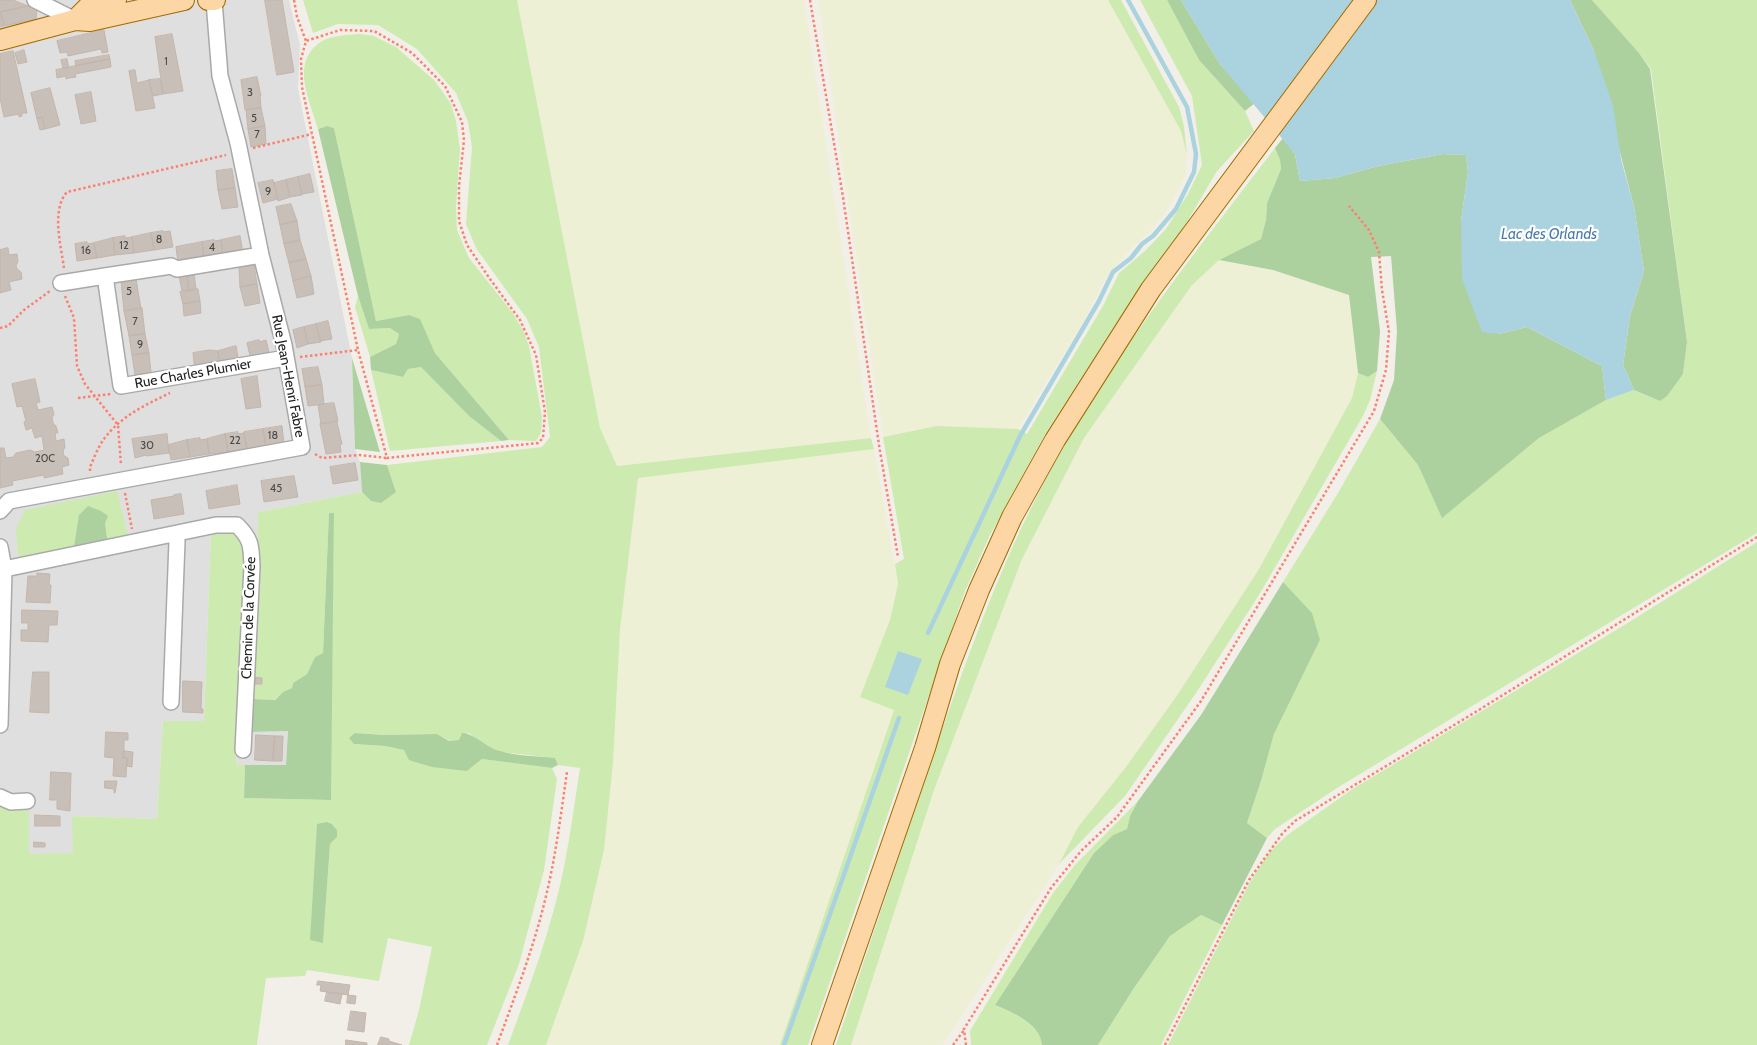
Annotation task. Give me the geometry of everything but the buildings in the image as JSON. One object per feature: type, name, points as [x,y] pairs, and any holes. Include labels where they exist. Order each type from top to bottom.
[{"type":"main road","points":[[75,20],[86,8],[116,0]]},
{"type":"main road","points":[[0,40],[75,20],[90,21],[184,0]]},
{"type":"main road","points":[[208,0],[214,0]]},
{"type":"main road","points":[[822,1045],[918,766],[950,664],[979,590],[1012,517],[1054,440],[1150,289],[1366,0]]},
{"type":"street","points":[[35,0],[75,20]]},
{"type":"street","name":"Rue Jean-Henri Fabre","points":[[0,511],[9,501],[302,448],[286,358],[261,255],[240,151],[220,76],[214,0]]},
{"type":"street","points":[[61,283],[171,266],[177,269],[261,255]]},
{"type":"street","name":"Rue Charles Plumier","points":[[105,276],[121,386],[286,358]]},
{"type":"street","name":"Chemin de la Corvée","points":[[2,570],[105,555],[173,534],[216,525],[237,525],[248,536],[251,544],[252,566],[243,750]]},
{"type":"street","points":[[171,702],[177,541],[173,534]]},
{"type":"street","points":[[0,547],[2,570],[0,726]]},
{"type":"street","points":[[0,797],[11,802],[27,801]]},
{"type":"path","points":[[294,0],[306,41],[301,59],[302,87],[358,350],[387,458]]},
{"type":"path","points":[[810,0],[898,558]]},
{"type":"path","points":[[302,448],[322,458],[359,455],[387,458],[538,443],[543,438],[545,412],[536,356],[520,320],[467,245],[458,221],[459,186],[464,140],[462,122],[445,86],[412,54],[374,31],[340,30],[306,41]]},
{"type":"path","points":[[118,425],[85,384],[76,366],[74,318],[61,283],[64,272],[58,214],[61,200],[68,192],[312,134]]},
{"type":"path","points":[[953,1045],[1051,888],[1081,851],[1117,817],[1201,701],[1374,411],[1386,370],[1389,332],[1382,290],[1379,252],[1369,230],[1349,206]]},
{"type":"path","points":[[0,328],[8,326],[24,310],[61,283]]},
{"type":"path","points":[[286,358],[358,350]]},
{"type":"path","points":[[78,398],[115,393],[121,386]]},
{"type":"path","points":[[90,485],[90,467],[104,440],[138,408],[173,392]]},
{"type":"path","points":[[1165,1045],[1249,880],[1282,834],[1295,821],[1482,708],[1757,537]]},
{"type":"path","points":[[498,1045],[528,960],[546,897],[557,844],[567,772]]},
{"type":"path","points":[[964,1029],[966,1045]]},
{"type":"shaded area","points":[[0,0],[289,0],[300,45],[298,89],[352,358],[355,449],[360,462],[362,492],[258,512],[253,699],[250,732],[288,731],[286,765],[236,765],[246,548],[211,531],[204,721],[163,721],[157,819],[73,816],[73,854],[29,854],[29,806],[0,805]]},
{"type":"green space","points":[[303,0],[517,0],[600,428],[617,466],[871,438],[874,449],[638,478],[620,630],[613,763],[604,850],[583,941],[546,1045],[508,1045],[554,909],[567,850],[580,768],[558,765],[555,758],[501,752],[489,748],[469,733],[459,740],[450,741],[437,734],[384,735],[355,733],[354,744],[385,746],[404,750],[467,771],[482,759],[552,768],[557,779],[544,870],[519,964],[487,1045],[409,1045],[419,1010],[432,947],[388,938],[379,981],[307,970],[305,976],[266,978],[257,1045],[0,1045],[0,805],[29,806],[29,854],[73,853],[72,816],[157,819],[163,721],[204,721],[211,531],[232,530],[246,548],[236,765],[245,765],[244,798],[330,800],[334,514],[329,513],[323,653],[315,657],[307,674],[293,683],[292,688],[283,692],[274,700],[253,699],[258,512],[362,492],[371,501],[396,492],[387,465],[542,447],[550,437],[539,347],[527,319],[476,248],[466,224],[472,147],[468,122],[456,93],[417,49],[378,25],[338,24],[313,33]],"holes":[[[327,822],[332,824],[337,830],[337,837],[330,844],[323,943]]]},
{"type":"green space","points":[[517,0],[804,0],[871,438],[617,466],[600,428]]},
{"type":"green space","points":[[818,0],[1108,0],[1181,131],[1187,155],[1186,175],[1170,206],[1153,229],[1128,252],[1106,278],[1085,319],[1018,429],[937,426],[883,437]]},
{"type":"green space","points":[[1108,0],[1121,0],[1179,107],[1184,126],[1187,155],[1181,131]]},
{"type":"green space","points":[[1140,0],[1167,0],[1199,60],[1245,111],[1254,131],[1217,171],[1181,232],[1115,325],[1047,431],[990,535],[965,591],[808,1045],[780,1045],[894,710],[860,697],[890,620],[898,584],[895,564],[904,559],[883,437],[937,426],[1018,429],[1027,434],[1103,306],[1119,273],[1145,251],[1166,229],[1188,194],[1202,165],[1192,96]]},
{"type":"green space","points":[[1167,0],[1181,0],[1220,64],[1255,103],[1245,111],[1199,60]]},
{"type":"green space","points":[[1570,0],[1592,0],[1639,53],[1650,69],[1687,342],[1683,374],[1667,396],[1660,401],[1634,390],[1623,365],[1630,316],[1644,271],[1634,207],[1594,51]]},
{"type":"green space","points":[[1592,0],[1757,0],[1757,533],[1337,788],[1275,829],[1267,838],[1247,823],[1274,734],[1320,640],[1293,594],[1283,582],[1338,493],[1380,419],[1418,465],[1442,517],[1539,438],[1606,400],[1634,390],[1660,401],[1683,374],[1687,342],[1651,69]]},
{"type":"green space","points":[[360,34],[374,36],[396,47],[435,81],[451,104],[456,121],[460,149],[456,207],[457,230],[469,258],[512,312],[523,330],[529,346],[542,417],[541,433],[536,441],[509,440],[435,353],[419,319],[409,315],[376,321],[334,128],[327,126],[318,129],[307,94],[304,70],[306,60],[312,50],[322,41]]},
{"type":"green space","points":[[327,126],[334,128],[376,321],[409,315],[420,319],[435,353],[509,440],[501,441],[469,416],[421,367],[408,369],[403,377],[371,370],[370,357],[396,344],[399,334],[390,328],[369,329],[358,296],[318,129]]},
{"type":"green space","points":[[1283,138],[1295,154],[1300,181],[1335,178],[1378,166],[1443,154],[1466,155],[1468,172],[1461,221],[1499,334],[1527,327],[1602,366],[1606,400],[1539,438],[1442,518],[1418,465],[1380,419],[1394,380],[1397,331],[1391,256],[1371,257],[1380,331],[1377,371],[1368,377],[1358,373],[1349,295],[1273,270],[1219,260],[1261,239],[1266,220],[1267,203],[1281,169],[1280,160],[1275,148]]},
{"type":"green space","points":[[1275,148],[1280,160],[1281,169],[1267,203],[1266,220],[1261,239],[1219,260],[1192,285],[1084,438],[1022,559],[934,790],[851,1045],[836,1045],[964,669],[991,598],[1021,528],[1063,448],[1119,359],[1180,273]]},
{"type":"green space","points":[[1219,260],[1273,270],[1349,295],[1358,373],[1352,398],[1259,569],[1178,694],[1126,768],[1078,827],[1059,864],[943,1045],[851,1045],[934,790],[1022,559],[1084,438],[1192,285]]},
{"type":"green space","points":[[358,296],[369,329],[390,328],[399,334],[396,344],[370,357],[355,307]]},
{"type":"green space","points":[[352,358],[380,452],[355,449]]},
{"type":"green space","points":[[421,367],[469,416],[501,441],[390,451],[371,370],[403,377],[408,369]]},
{"type":"green space","points":[[1377,371],[1370,400],[1363,416],[1259,595],[1198,690],[1125,796],[1059,864],[1078,827],[1126,767],[1178,694],[1259,569],[1352,398],[1358,373],[1368,377]]},
{"type":"green space","points":[[874,449],[898,584],[890,620],[894,710],[780,1045],[546,1045],[583,941],[604,850],[613,763],[620,630],[638,477]]},
{"type":"green space","points":[[360,462],[387,465],[396,492],[381,503],[371,501],[362,492]]},
{"type":"green space","points":[[117,491],[128,535],[107,539],[105,523],[77,527],[74,546],[18,557],[16,529],[25,510]]},
{"type":"green space","points":[[88,506],[108,516],[105,523],[107,539],[74,546],[79,515]]},
{"type":"green space","points":[[329,513],[334,513],[331,800],[244,798],[245,765],[286,765],[288,731],[250,732],[253,699],[275,700],[283,692],[292,688],[293,683],[307,674],[315,657],[323,653]]},
{"type":"green space","points":[[1757,542],[1757,1045],[1168,1045],[1251,880],[1269,853],[1286,836],[1351,790],[1626,624]]},
{"type":"green space","points":[[1283,582],[1312,613],[1320,640],[1274,734],[1247,823],[1267,838],[1222,925],[1201,915],[1170,936],[1098,1045],[1042,1045],[1040,1037],[1031,1025],[1017,1015],[995,1005],[1094,853],[1113,835],[1127,829],[1130,816],[1138,801],[1201,715]]},
{"type":"green space","points":[[355,733],[384,735],[437,734],[449,741],[459,740],[462,733],[507,753],[555,758],[558,765],[552,768],[482,759],[467,771],[432,767],[409,760],[404,750],[385,746],[354,744],[349,738]]},
{"type":"green space","points":[[1138,801],[1130,816],[1127,829],[1113,835],[1094,853],[995,1005],[1031,1025],[1040,1037],[1042,1045],[971,1045],[970,1031],[1053,893],[1075,865]]},
{"type":"green space","points":[[327,822],[332,824],[337,830],[337,837],[330,844],[323,943],[310,940],[317,824]]},
{"type":"green space","points":[[1201,915],[1222,925],[1161,1045],[1098,1045],[1170,936]]},
{"type":"water","name":"Lac des Orlands","points":[[1181,0],[1570,0],[1594,51],[1613,105],[1621,159],[1634,207],[1644,271],[1630,316],[1623,365],[1634,390],[1606,400],[1602,366],[1527,327],[1499,334],[1482,332],[1462,279],[1461,221],[1468,172],[1466,155],[1443,154],[1378,166],[1335,178],[1300,181],[1295,154],[1220,64]]},
{"type":"water","points":[[898,651],[922,659],[908,695],[885,687]]},
{"type":"waterway","points":[[928,633],[1020,436],[1099,301],[1113,272],[1131,258],[1176,209],[1194,172],[1196,154],[1187,107],[1128,0]]},
{"type":"waterway","points":[[784,1045],[899,718]]}]
